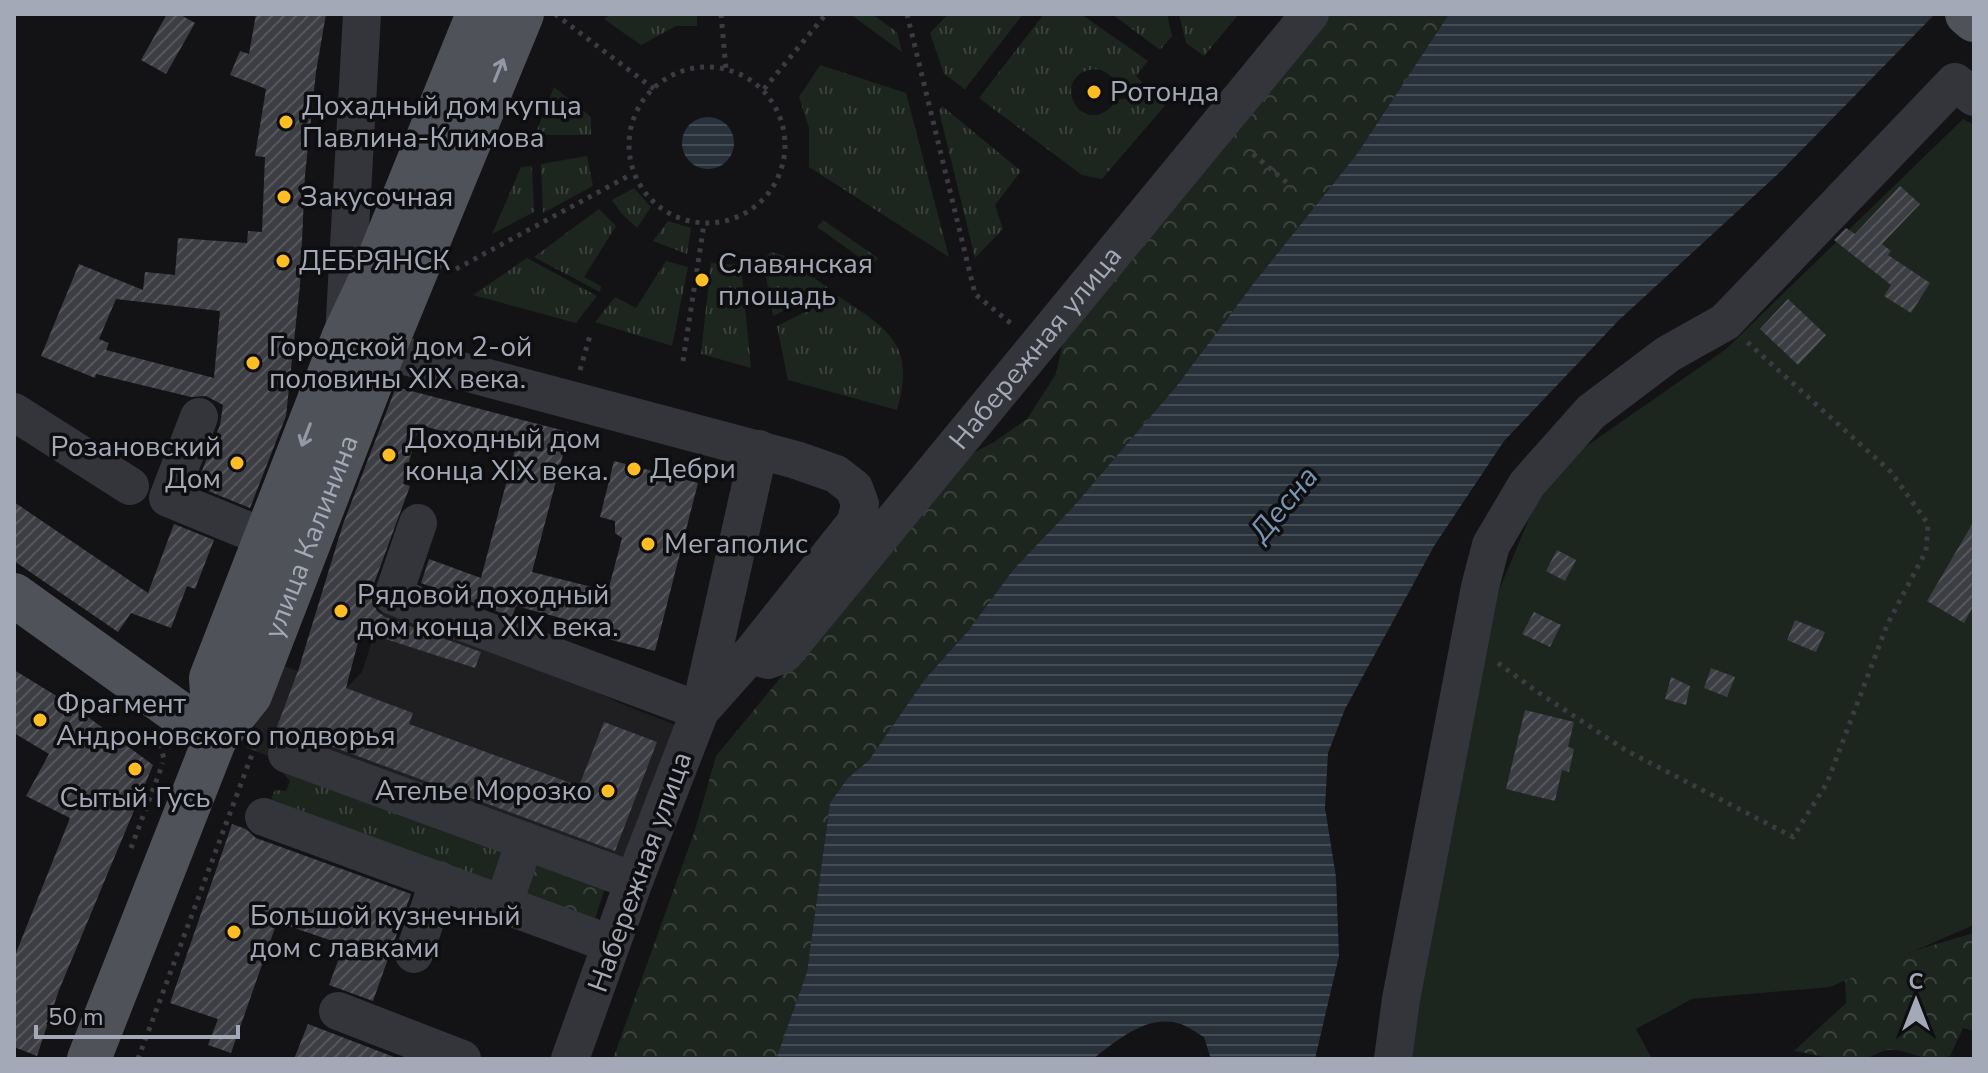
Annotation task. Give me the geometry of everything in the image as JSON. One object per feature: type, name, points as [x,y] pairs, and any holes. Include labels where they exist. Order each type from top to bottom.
[{"type":"main road","name":"улица Калинина","points":[[89,1059],[215,739],[250,695],[364,343],[370,281],[478,14]]},
{"type":"main road","name":"улица Калинина","points":[[215,739],[211,678],[266,538],[364,343],[522,14]]},
{"type":"main road","points":[[1967,14],[1974,20]]},
{"type":"main road","points":[[14,595],[215,739]]},
{"type":"street","points":[[362,14],[364,343],[572,402],[759,449],[700,711],[393,596],[418,523]]},
{"type":"street","name":"Набережная улица","points":[[750,655],[768,660],[784,654],[1310,14]]},
{"type":"street","points":[[1393,1059],[1401,999],[1468,641],[1491,545],[1527,484],[1591,412],[1668,354],[1725,322],[1955,82],[1974,97]]},
{"type":"street","points":[[14,412],[130,486]]},
{"type":"street","points":[[199,417],[168,498],[266,538]]},
{"type":"street","name":"Набережная улица","points":[[570,1059],[700,711],[750,655],[856,522],[860,504],[854,488],[836,474],[759,449]]},
{"type":"street","points":[[287,754],[634,881]]},
{"type":"street","points":[[264,817],[611,944]]},
{"type":"street","points":[[504,903],[525,841]]},
{"type":"street","points":[[414,954],[439,880]]},
{"type":"street","points":[[338,1011],[462,1059]]},
{"type":"path","points":[[554,14],[654,89]]},
{"type":"path","points":[[721,14],[726,69]]},
{"type":"path","points":[[764,89],[826,14]]},
{"type":"path","points":[[907,14],[975,294],[1039,346]]},
{"type":"path","points":[[713,66],[741,73],[764,89],[780,113],[786,140],[781,172],[771,192],[751,211],[726,221],[704,224],[673,215],[651,200],[632,174],[628,142],[637,109],[654,89],[660,82],[685,69],[713,66]]},
{"type":"path","points":[[1253,154],[1292,187]]},
{"type":"path","points":[[445,275],[632,174]]},
{"type":"path","points":[[683,361],[704,224]]},
{"type":"path","points":[[1468,641],[1627,751],[1793,837],[1827,783],[1887,625],[1926,551],[1928,524],[1891,472],[1725,322]]},
{"type":"shaded area","points":[[387,595],[622,704],[688,730],[632,886],[246,748],[278,664],[346,688],[362,672]]},
{"type":"green space","points":[[611,14],[697,14],[697,26],[676,26],[641,45],[604,19]]},
{"type":"green space","points":[[850,14],[872,14],[897,32],[902,52]]},
{"type":"green space","points":[[948,14],[1023,14],[965,89],[944,74],[930,33]]},
{"type":"green space","points":[[1044,14],[1081,14],[1148,61],[1136,76],[1143,83],[1121,87],[1107,73],[1099,70],[1089,70],[1077,76],[1072,85],[1072,95],[1083,112],[1093,115],[1105,112],[1117,100],[1156,93],[1167,103],[1102,179],[1082,175],[979,98]]},
{"type":"green space","points":[[1112,14],[1167,14],[1172,36],[1160,50]]},
{"type":"green space","points":[[1179,14],[1239,14],[1204,56],[1186,43]]},
{"type":"green space","points":[[1329,14],[1449,14],[1357,154],[1175,388],[1072,508],[1013,570],[968,631],[925,679],[869,760],[847,779],[830,803],[807,972],[776,1059],[613,1059],[695,830],[716,756],[960,460],[1027,419],[1056,374],[1066,328]]},
{"type":"green space","points":[[820,65],[906,93],[949,257],[809,167],[809,128],[799,97]]},
{"type":"green space","points":[[554,87],[591,117],[591,135],[535,135]]},
{"type":"green space","points":[[942,106],[1021,171],[995,205],[1003,229],[975,258],[939,111]]},
{"type":"green space","points":[[1963,119],[1974,125],[1974,925],[1830,987],[1692,999],[1636,1029],[1652,1059],[1402,1059],[1468,663],[1549,472],[1726,349]]},
{"type":"green space","points":[[587,156],[593,186],[543,213],[541,164]]},
{"type":"green space","points":[[532,166],[534,212],[492,234],[521,167]]},
{"type":"green space","points":[[634,188],[651,207],[637,228],[612,200]]},
{"type":"green space","points":[[599,209],[616,226],[584,277],[601,286],[600,292],[534,257]]},
{"type":"green space","points":[[823,220],[878,258],[872,266],[817,227]]},
{"type":"green space","points":[[668,221],[691,228],[687,254],[653,241]]},
{"type":"green space","points":[[771,252],[784,256],[828,288],[773,316],[763,260]]},
{"type":"green space","points":[[527,258],[597,296],[576,323],[473,295]]},
{"type":"green space","points":[[666,261],[688,267],[672,346],[595,322],[615,297],[636,308]]},
{"type":"green space","points":[[711,263],[741,265],[751,368],[701,354]]},
{"type":"green space","points":[[838,296],[883,329],[900,354],[902,388],[897,410],[788,380],[777,326]]},
{"type":"green space","points":[[288,763],[509,845],[501,888],[271,799],[275,790],[286,791],[290,781],[283,773]]},
{"type":"green space","points":[[535,860],[609,876],[593,925],[554,911],[552,902],[523,892]]},
{"type":"green space","points":[[1974,933],[1974,1031],[1963,1028],[1950,1056],[1933,1059],[1888,1050],[1864,1059],[1847,1060],[1794,1051],[1846,1003],[1844,958],[1910,952]]},
{"type":"water","name":"Десна","points":[[1449,14],[1935,14],[1778,174],[1619,320],[1504,441],[1434,546],[1345,709],[1328,753],[1325,808],[1336,877],[1339,956],[1315,1059],[1211,1059],[1204,1037],[1184,1025],[1157,1022],[1134,1030],[1093,1059],[776,1059],[807,972],[830,803],[847,779],[869,760],[925,679],[968,631],[1013,570],[1072,508],[1175,388],[1357,154]]},
{"type":"water","points":[[708,117],[727,124],[734,143],[727,162],[708,169],[689,162],[682,143],[689,124]]},
{"type":"building","points":[[167,14],[179,14],[195,23],[166,74],[141,60]]},
{"type":"building","points":[[256,14],[326,14],[316,72],[305,175],[300,285],[286,416],[250,508],[196,486],[220,425],[223,405],[206,396],[191,397],[96,374],[95,378],[41,356],[79,264],[143,290],[145,272],[175,275],[178,238],[247,243],[248,231],[262,232],[265,157],[255,156],[266,89],[230,75],[240,51],[249,54]],"holes":[[[116,299],[220,311],[214,378],[106,350],[109,343],[99,339]]]},
{"type":"building","points":[[1900,186],[1920,204],[1882,244],[1891,251],[1888,255],[1930,283],[1911,313],[1884,296],[1891,285],[1834,240],[1846,228],[1855,234]]},
{"type":"building","points":[[1788,299],[1826,335],[1798,365],[1760,329]]},
{"type":"building","points":[[396,387],[569,432],[532,572],[608,591],[622,538],[615,533],[615,521],[600,517],[614,461],[698,483],[655,651],[596,636],[598,628],[516,606],[512,617],[421,583],[429,559],[481,578],[515,450],[419,425],[403,484],[410,486],[372,589],[372,601],[377,611],[385,617],[481,652],[475,668],[361,631],[346,688],[413,713],[409,724],[579,786],[604,722],[657,742],[615,851],[295,733],[275,732],[298,671],[343,524]]},
{"type":"building","points":[[14,502],[148,593],[174,524],[214,540],[195,589],[187,586],[171,628],[131,613],[118,632],[14,561]]},
{"type":"building","points":[[1974,521],[1974,605],[1964,623],[1927,601]]},
{"type":"building","points":[[1557,550],[1576,560],[1565,581],[1546,571]]},
{"type":"building","points":[[1534,612],[1561,625],[1550,647],[1522,634]]},
{"type":"building","points":[[1795,620],[1825,632],[1816,652],[1787,640]]},
{"type":"building","points":[[1711,668],[1735,677],[1727,697],[1704,688]]},
{"type":"building","points":[[14,670],[73,706],[153,765],[59,990],[37,1056],[14,1047],[14,958],[70,818],[26,796],[49,754],[14,733]]},
{"type":"building","points":[[1671,677],[1690,686],[1686,705],[1665,699]]},
{"type":"building","points":[[1525,710],[1574,722],[1568,747],[1574,749],[1569,772],[1562,770],[1555,801],[1506,789]]},
{"type":"building","name":"Большой кузнечный дом с лавками","points":[[232,824],[246,829],[256,838],[411,894],[373,1001],[329,985],[344,945],[277,922],[231,1053],[208,1045],[218,1019],[170,1003]]},
{"type":"building","points":[[308,1024],[394,1057],[394,1059],[294,1059]]},
{"type":"place","name":"Ротонда","points":[[1094,92]]},
{"type":"place","name":"Дохадный дом купца Павлина-Климова","points":[[286,122]]},
{"type":"place","name":"Закусочная","points":[[284,197]]},
{"type":"place","name":"ДЕБРЯНСК","points":[[283,261]]},
{"type":"place","name":"Славянская площадь","points":[[702,280]]},
{"type":"place","name":"Городской дом 2-ой половины XIX века.","points":[[253,363]]},
{"type":"place","name":"Доходный дом конца XIX века.","points":[[389,455]]},
{"type":"place","name":"Розановский Дом","points":[[237,463]]},
{"type":"place","name":"Дебри","points":[[634,469]]},
{"type":"place","name":"Мегаполис","points":[[648,544]]},
{"type":"place","name":"Рядовой доходный дом конца XIX века.","points":[[341,611]]},
{"type":"place","name":"Фрагмент Андроновского подворья","points":[[40,720]]},
{"type":"place","name":"Сытый Гусь","points":[[135,769]]},
{"type":"place","name":"Ателье Морозко","points":[[608,791]]},
{"type":"place","name":"Большой кузнечный дом с лавками","points":[[234,932]]}]
